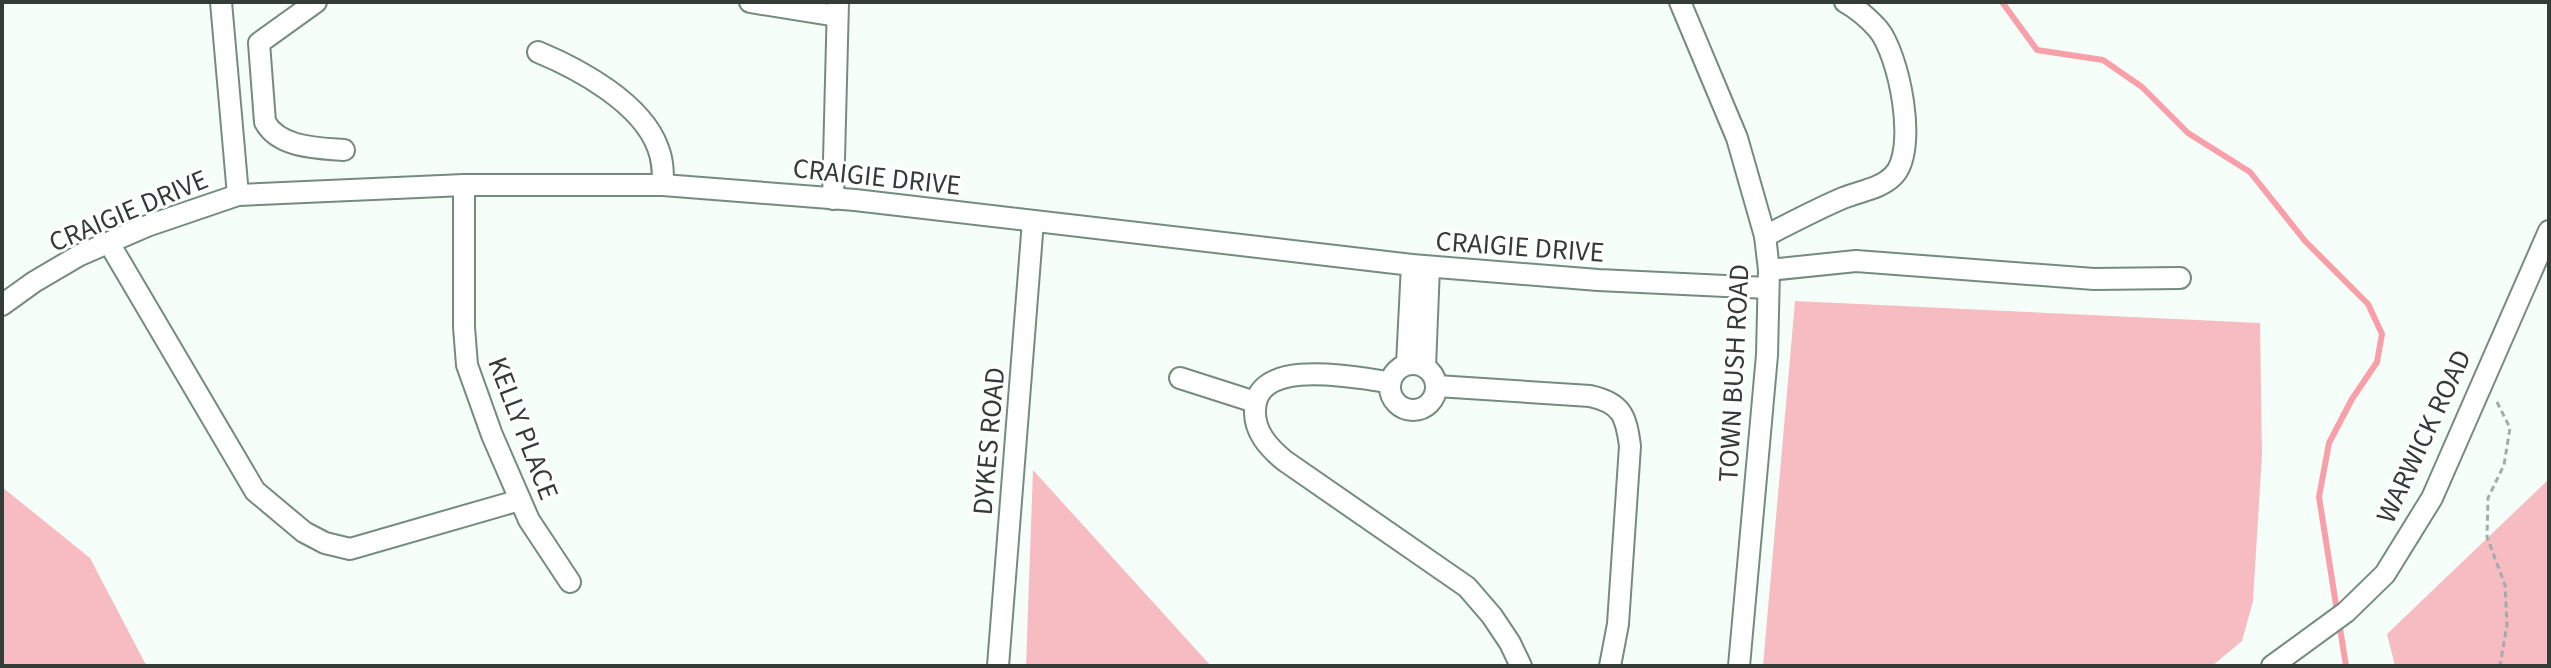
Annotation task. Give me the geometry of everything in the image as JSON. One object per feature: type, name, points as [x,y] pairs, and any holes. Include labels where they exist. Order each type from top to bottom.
[{"type":"street","points":[[221,2],[238,195]]},
{"type":"street","points":[[226,48],[259,43],[316,2]]},
{"type":"street","points":[[750,2],[838,9],[833,199]]},
{"type":"street","name":"TOWN BUSH ROAD","points":[[1680,2],[1737,138],[1765,236],[1769,279],[1767,355],[1739,666]]},
{"type":"street","points":[[1765,236],[1843,198],[1879,186],[1895,175],[1902,164],[1905,131],[1897,69],[1879,30],[1845,2]]},
{"type":"street","points":[[259,43],[266,126],[306,147],[344,150]]},
{"type":"street","points":[[538,52],[608,90],[631,110],[658,146],[663,185]]},
{"type":"street","points":[[835,171],[843,188],[855,200]]},
{"type":"street","name":"CRAIGIE DRIVE","points":[[2,305],[80,255],[238,195],[464,185],[663,185],[855,200],[1421,266],[1598,280],[1769,279],[1856,261],[2094,279],[2180,278]]},
{"type":"street","name":"KELLY PLACE","points":[[464,185],[467,365],[492,435],[529,520],[570,582]]},
{"type":"street","name":"DYKES ROAD","points":[[998,666],[1033,221]]},
{"type":"street","name":"WARWICK ROAD","points":[[2272,666],[2346,612],[2385,574],[2432,498],[2549,231]]},
{"type":"street","points":[[109,243],[255,491],[304,532],[325,543],[350,549],[520,500]]},
{"type":"street","points":[[1416,366],[1421,266]]},
{"type":"street","points":[[1416,366],[1432,373],[1437,386],[1431,403],[1410,411],[1396,403],[1389,382],[1399,368],[1416,366]]},
{"type":"street","points":[[1389,382],[1290,376],[1273,380],[1264,387],[1255,402],[1257,427],[1269,448],[1467,587],[1492,616],[1521,666]]},
{"type":"street","points":[[1180,378],[1255,402]]},
{"type":"street","points":[[1437,386],[1590,396],[1606,400],[1619,409],[1627,425],[1630,446],[1618,624],[1610,666]]},
{"type":"path","points":[[2474,398],[2497,402],[2510,428],[2504,465],[2488,498],[2487,537],[2505,585],[2507,625],[2500,666]]},
{"type":"shaded area","points":[[1795,301],[2260,323],[2262,455],[2253,601],[2242,641],[2212,666],[1763,666]]},
{"type":"shaded area","points":[[1033,470],[1211,666],[1026,666]]},
{"type":"shaded area","points":[[2549,479],[2549,666],[2395,666],[2387,634]]},
{"type":"shaded area","points":[[2,487],[90,558],[145,663],[150,666],[2,666]]},
{"type":"waterway","points":[[2002,2],[2037,50],[2103,60],[2142,87],[2188,133],[2250,172],[2305,241],[2368,304],[2382,334],[2377,362],[2352,399],[2329,443],[2319,497],[2337,611]]},
{"type":"waterway","points":[[2339,622],[2346,666]]}]
